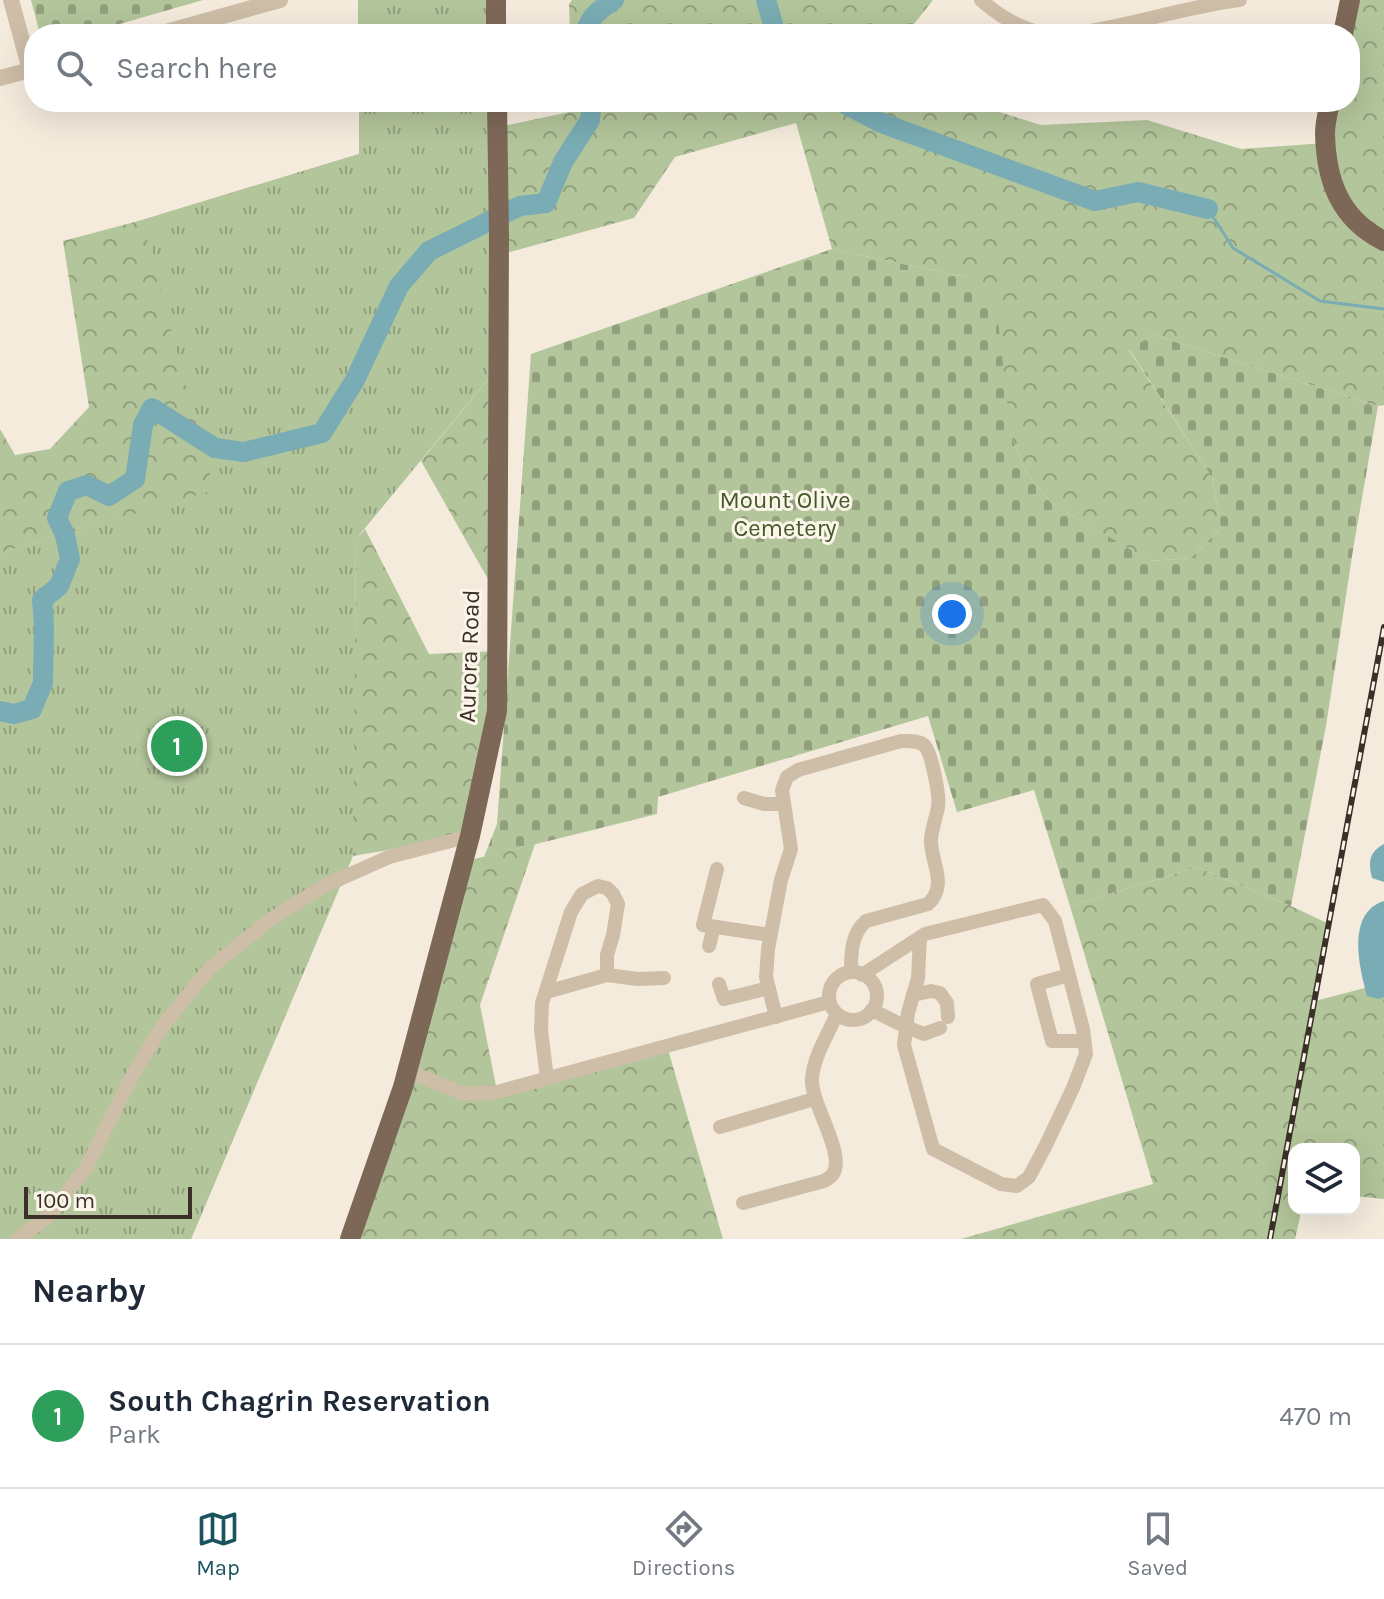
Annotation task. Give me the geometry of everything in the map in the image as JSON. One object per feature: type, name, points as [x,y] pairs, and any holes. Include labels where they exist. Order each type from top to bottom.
[{"type":"main road","points":[[496,0],[496,24]]},
{"type":"main road","points":[[1345,24],[1350,0]]},
{"type":"main road","name":"Aurora Road","points":[[350,1239],[403,1087],[470,836],[497,711],[497,112]]},
{"type":"main road","points":[[1328,112],[1324,131],[1329,168],[1338,200],[1356,224],[1384,241]]},
{"type":"street","points":[[11,0],[24,43]]},
{"type":"street","points":[[195,24],[280,0]]},
{"type":"street","points":[[981,0],[997,14],[1016,24]]},
{"type":"street","points":[[1122,24],[1180,9],[1240,0]]},
{"type":"street","points":[[0,78],[24,72]]},
{"type":"street","points":[[776,1017],[766,977],[770,935],[791,849],[782,790],[787,777],[798,770],[911,740],[926,747],[938,787],[931,841],[939,880],[937,890],[928,904],[866,921],[859,927],[853,941],[857,974]]},
{"type":"street","points":[[744,798],[764,804],[783,804]]},
{"type":"street","points":[[18,1239],[48,1217],[86,1168],[133,1074],[164,1024],[210,968],[271,919],[324,886],[389,857],[470,836]]},
{"type":"street","points":[[717,869],[703,925],[770,935]]},
{"type":"street","points":[[547,1078],[540,1014],[571,912],[582,894],[598,886],[607,888],[618,904],[607,955],[607,975]]},
{"type":"street","points":[[857,974],[925,934],[1043,905],[1055,921],[1086,1054],[1045,1147],[1029,1177],[1017,1186],[1001,1184],[933,1149],[904,1045],[918,978],[920,938]]},
{"type":"street","points":[[709,946],[714,927]]},
{"type":"street","points":[[743,1203],[824,1181],[834,1173],[835,1157],[826,1124],[814,1099],[812,1079],[833,1008],[830,988],[844,974],[857,974],[868,978],[876,990],[872,1010],[862,1018],[842,1018],[833,1008]]},
{"type":"street","points":[[546,992],[607,975],[664,978]]},
{"type":"street","points":[[1069,975],[1037,984],[1052,1041],[1084,1041]]},
{"type":"street","points":[[719,984],[724,999],[769,988]]},
{"type":"street","points":[[872,1010],[924,1034],[944,1023],[947,1003],[940,993],[931,991],[913,995]]},
{"type":"street","points":[[407,1071],[464,1094],[497,1092],[776,1017],[833,1008]]},
{"type":"street","points":[[720,1127],[814,1099]]},
{"type":"green space","points":[[31,0],[203,0],[120,24],[37,24]]},
{"type":"green space","points":[[358,0],[496,0],[496,24],[358,24]]},
{"type":"green space","points":[[572,0],[933,0],[914,24],[570,24],[569,4]]},
{"type":"green space","points":[[1350,0],[1384,0],[1384,405],[1378,406],[1153,335],[1129,350],[1212,477],[1221,528],[1191,558],[1149,561],[1051,503],[1025,471],[1011,435],[965,277],[832,249],[796,123],[675,157],[634,218],[499,255],[498,127],[569,112],[999,112],[1041,125],[1147,120],[1241,149],[1325,143],[1329,112],[1360,112],[1360,24],[1350,24]]},
{"type":"green space","points":[[359,112],[497,112],[498,367],[356,539],[353,855],[191,1239],[0,1239],[0,553],[214,490],[142,220],[359,154]]},
{"type":"green space","points":[[359,154],[214,491],[0,553],[0,429],[15,455],[50,449],[89,407],[63,241]]},
{"type":"green space","name":"Mount Olive Cemetery","points":[[832,249],[965,277],[997,312],[1011,435],[1025,471],[1051,503],[1150,561],[1191,558],[1221,528],[1212,477],[1129,349],[1153,335],[1378,406],[1326,726],[1291,906],[1197,867],[1070,906],[1034,790],[957,812],[928,716],[658,797],[657,814],[484,857],[497,824],[531,354]]},
{"type":"green space","points":[[498,367],[497,595],[421,461]]},
{"type":"green space","points":[[365,529],[429,654],[497,651],[470,836],[353,856],[191,1239],[0,1239],[0,976],[355,638],[356,539]]},
{"type":"green space","points":[[535,844],[480,1005],[497,1091],[667,1046],[723,1239],[350,1239],[462,862]]},
{"type":"green space","points":[[1197,867],[1329,924],[1315,1001],[1384,983],[1384,1199],[1360,1197],[1360,1143],[1288,1143],[1288,1215],[1301,1215],[1295,1239],[961,1239],[1153,1184],[1070,906]]},
{"type":"water","points":[[1384,844],[1384,882],[1372,878],[1370,867],[1373,854]]},
{"type":"water","points":[[1384,901],[1384,997],[1379,999],[1367,996],[1358,942],[1364,917],[1372,907]]},
{"type":"waterway","points":[[589,24],[614,0]]},
{"type":"waterway","points":[[766,0],[773,24]]},
{"type":"waterway","points":[[0,711],[14,714],[32,709],[43,683],[42,600],[59,586],[70,559],[65,535],[57,518],[68,491],[87,485],[109,496],[135,479],[143,425],[152,408],[215,448],[244,452],[322,433],[355,380],[399,286],[429,251],[520,206],[546,203],[563,162],[590,120],[591,112]]},
{"type":"waterway","points":[[860,112],[879,122],[1095,201],[1138,192],[1208,209]]},
{"type":"waterway","points":[[1208,209],[1233,248],[1320,301],[1384,309]]},
{"type":"railway","points":[[1270,1239],[1384,627]]},
{"type":"place","name":"South Chagrin Reservation","points":[[177,746]]}]
